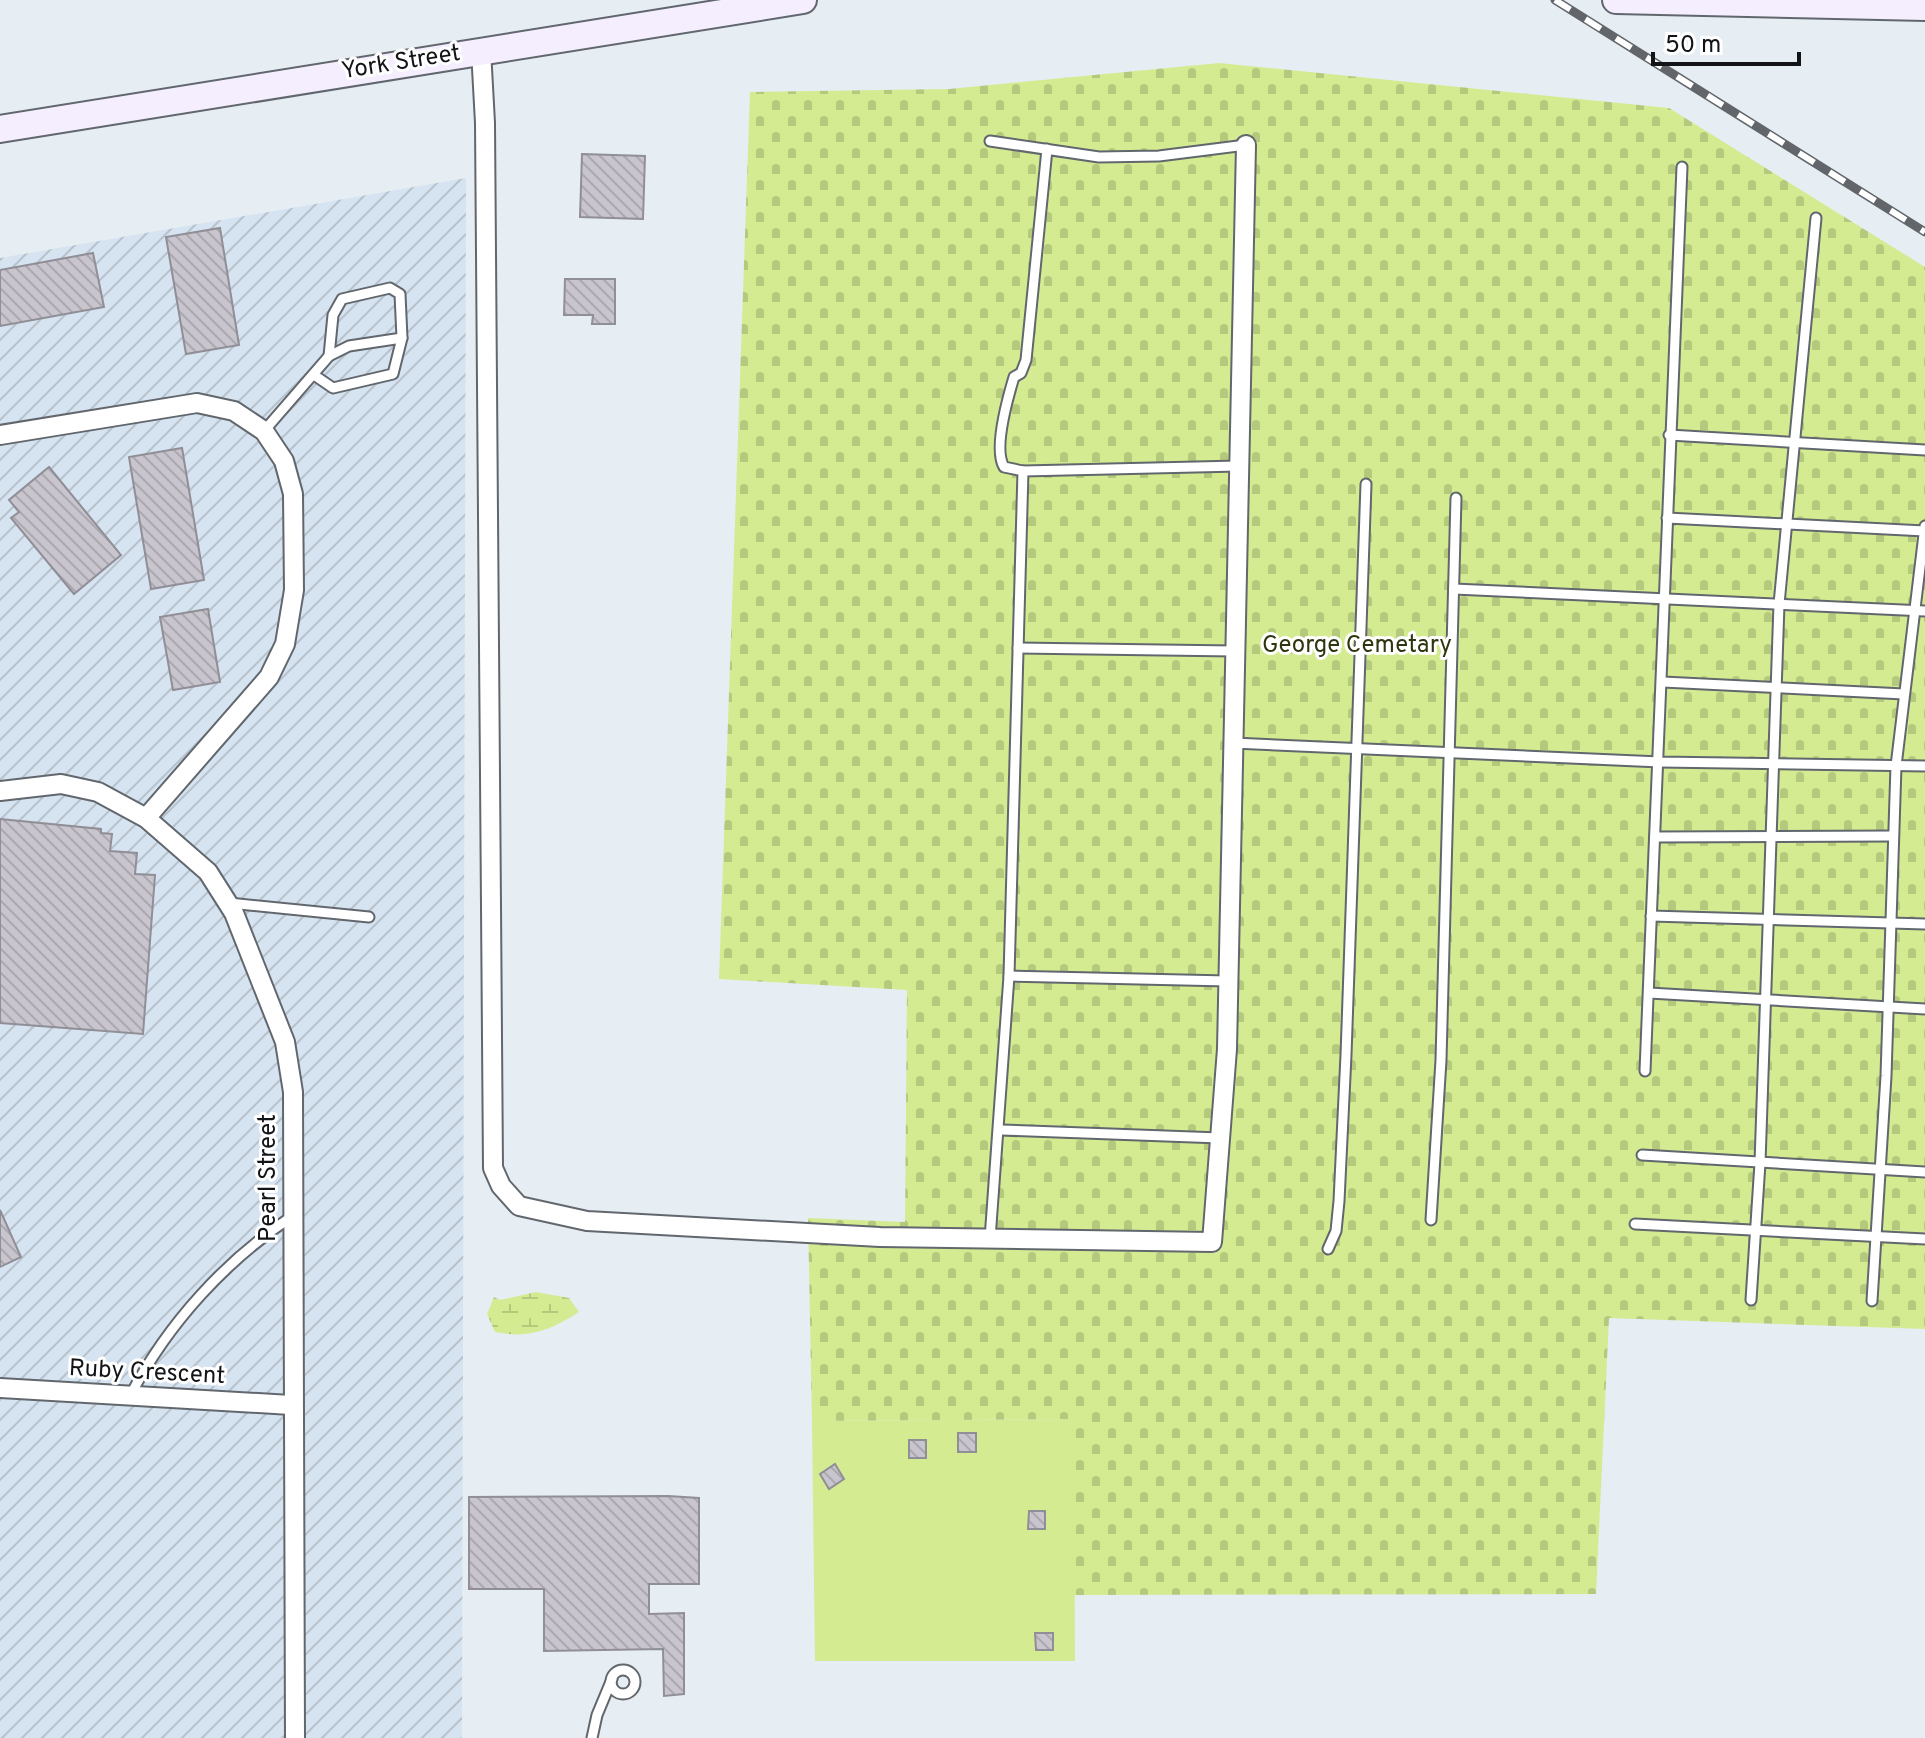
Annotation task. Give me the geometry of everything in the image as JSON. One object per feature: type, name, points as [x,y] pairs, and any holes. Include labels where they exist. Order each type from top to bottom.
[{"type":"main road","name":"York Street","points":[[0,129],[803,0]]},
{"type":"main road","points":[[1616,0],[1925,7]]},
{"type":"street","points":[[481,50],[485,123],[493,1168],[501,1186],[519,1206],[587,1221],[990,1239],[1212,1242],[1228,981],[1246,145]]},
{"type":"street","points":[[0,435],[197,403],[234,411],[264,431],[284,461],[293,494],[294,590],[285,644],[269,677],[146,818]]},
{"type":"street","name":"Pearl Street","points":[[0,791],[61,784],[98,792],[146,818],[208,872],[229,903],[285,1042],[291,1068],[294,1215],[291,1405],[295,1738]]},
{"type":"street","name":"Ruby Crescent","points":[[0,1388],[291,1405]]},
{"type":"lane","points":[[990,141],[1099,157],[1144,156],[1246,145]]},
{"type":"lane","points":[[1047,149],[1026,360],[1021,373],[1014,377],[1008,399],[999,455],[1004,467],[1023,471],[1239,466]]},
{"type":"lane","points":[[1645,1071],[1682,167]]},
{"type":"lane","points":[[1751,1300],[1760,1163],[1779,604],[1792,442],[1816,218]]},
{"type":"lane","points":[[314,375],[333,388],[387,377],[396,370],[402,338],[402,298],[397,291],[390,288],[342,299],[333,315],[329,356]]},
{"type":"lane","points":[[264,431],[329,356],[349,346],[402,338]]},
{"type":"lane","points":[[1669,435],[1925,450]]},
{"type":"lane","points":[[990,1239],[1001,1130],[1009,976],[1023,471]]},
{"type":"lane","points":[[1328,1249],[1336,1231],[1339,1201],[1366,484]]},
{"type":"lane","points":[[1431,1220],[1441,1060],[1456,498]]},
{"type":"lane","points":[[1667,518],[1925,529],[1920,611],[1904,694],[1896,766],[1882,1171],[1872,1301]]},
{"type":"lane","points":[[1454,589],[1920,611]]},
{"type":"lane","points":[[1018,648],[1234,651]]},
{"type":"lane","points":[[1663,682],[1904,694]]},
{"type":"lane","points":[[1232,743],[1451,750],[1660,762],[1925,766]]},
{"type":"lane","points":[[1655,837],[1893,836]]},
{"type":"lane","points":[[229,903],[369,917]]},
{"type":"lane","points":[[1651,916],[1925,924]]},
{"type":"lane","points":[[1009,976],[1228,981]]},
{"type":"lane","points":[[1649,993],[1925,1009]]},
{"type":"lane","points":[[1001,1130],[1220,1138]]},
{"type":"lane","points":[[1642,1155],[1925,1172]]},
{"type":"lane","points":[[130,1396],[174,1326],[244,1250],[294,1215]]},
{"type":"lane","points":[[1635,1224],[1876,1239],[1925,1239]]},
{"type":"lane","points":[[592,1738],[597,1715],[612,1679]]},
{"type":"shaded area","points":[[466,178],[462,1738],[0,1738],[0,258]]},
{"type":"green space","name":"George Cemetary","points":[[1219,63],[1669,108],[1925,267],[1925,1329],[1609,1318],[1596,1594],[1074,1595],[1073,1419],[812,1421],[808,1218],[905,1222],[907,990],[719,979],[750,92],[949,89]]},
{"type":"green space","points":[[536,1292],[569,1298],[579,1312],[539,1331],[518,1334],[495,1332],[487,1314],[494,1297],[500,1300]]},
{"type":"green space","points":[[1074,1419],[1075,1661],[815,1661],[812,1421]]},
{"type":"building","points":[[582,154],[645,156],[643,219],[580,217]]},
{"type":"building","points":[[220,228],[239,345],[186,354],[166,237]]},
{"type":"building","points":[[93,253],[104,307],[0,326],[0,270]]},
{"type":"building","points":[[565,279],[615,279],[615,324],[592,324],[593,315],[564,315]]},
{"type":"building","points":[[182,448],[204,580],[151,589],[129,457]]},
{"type":"building","points":[[49,467],[121,555],[74,594],[11,518],[19,512],[9,500]]},
{"type":"building","points":[[208,609],[220,682],[173,690],[160,617]]},
{"type":"building","points":[[0,819],[101,829],[101,833],[112,834],[110,851],[137,853],[135,874],[155,875],[143,1034],[0,1023]]},
{"type":"building","points":[[0,1210],[21,1257],[0,1267]]},
{"type":"building","points":[[958,1433],[976,1433],[976,1452],[958,1452]]},
{"type":"building","points":[[909,1440],[926,1440],[926,1458],[909,1458]]},
{"type":"building","points":[[835,1464],[844,1479],[829,1489],[820,1474]]},
{"type":"building","points":[[469,1497],[699,1498],[699,1584],[649,1584],[649,1614],[684,1613],[684,1694],[664,1696],[663,1649],[544,1651],[544,1589],[469,1589]]},
{"type":"building","points":[[1029,1511],[1045,1511],[1045,1529],[1028,1529]]},
{"type":"building","points":[[1035,1633],[1053,1633],[1053,1650],[1036,1650]]},
{"type":"railway","points":[[1555,0],[1925,232]]}]
